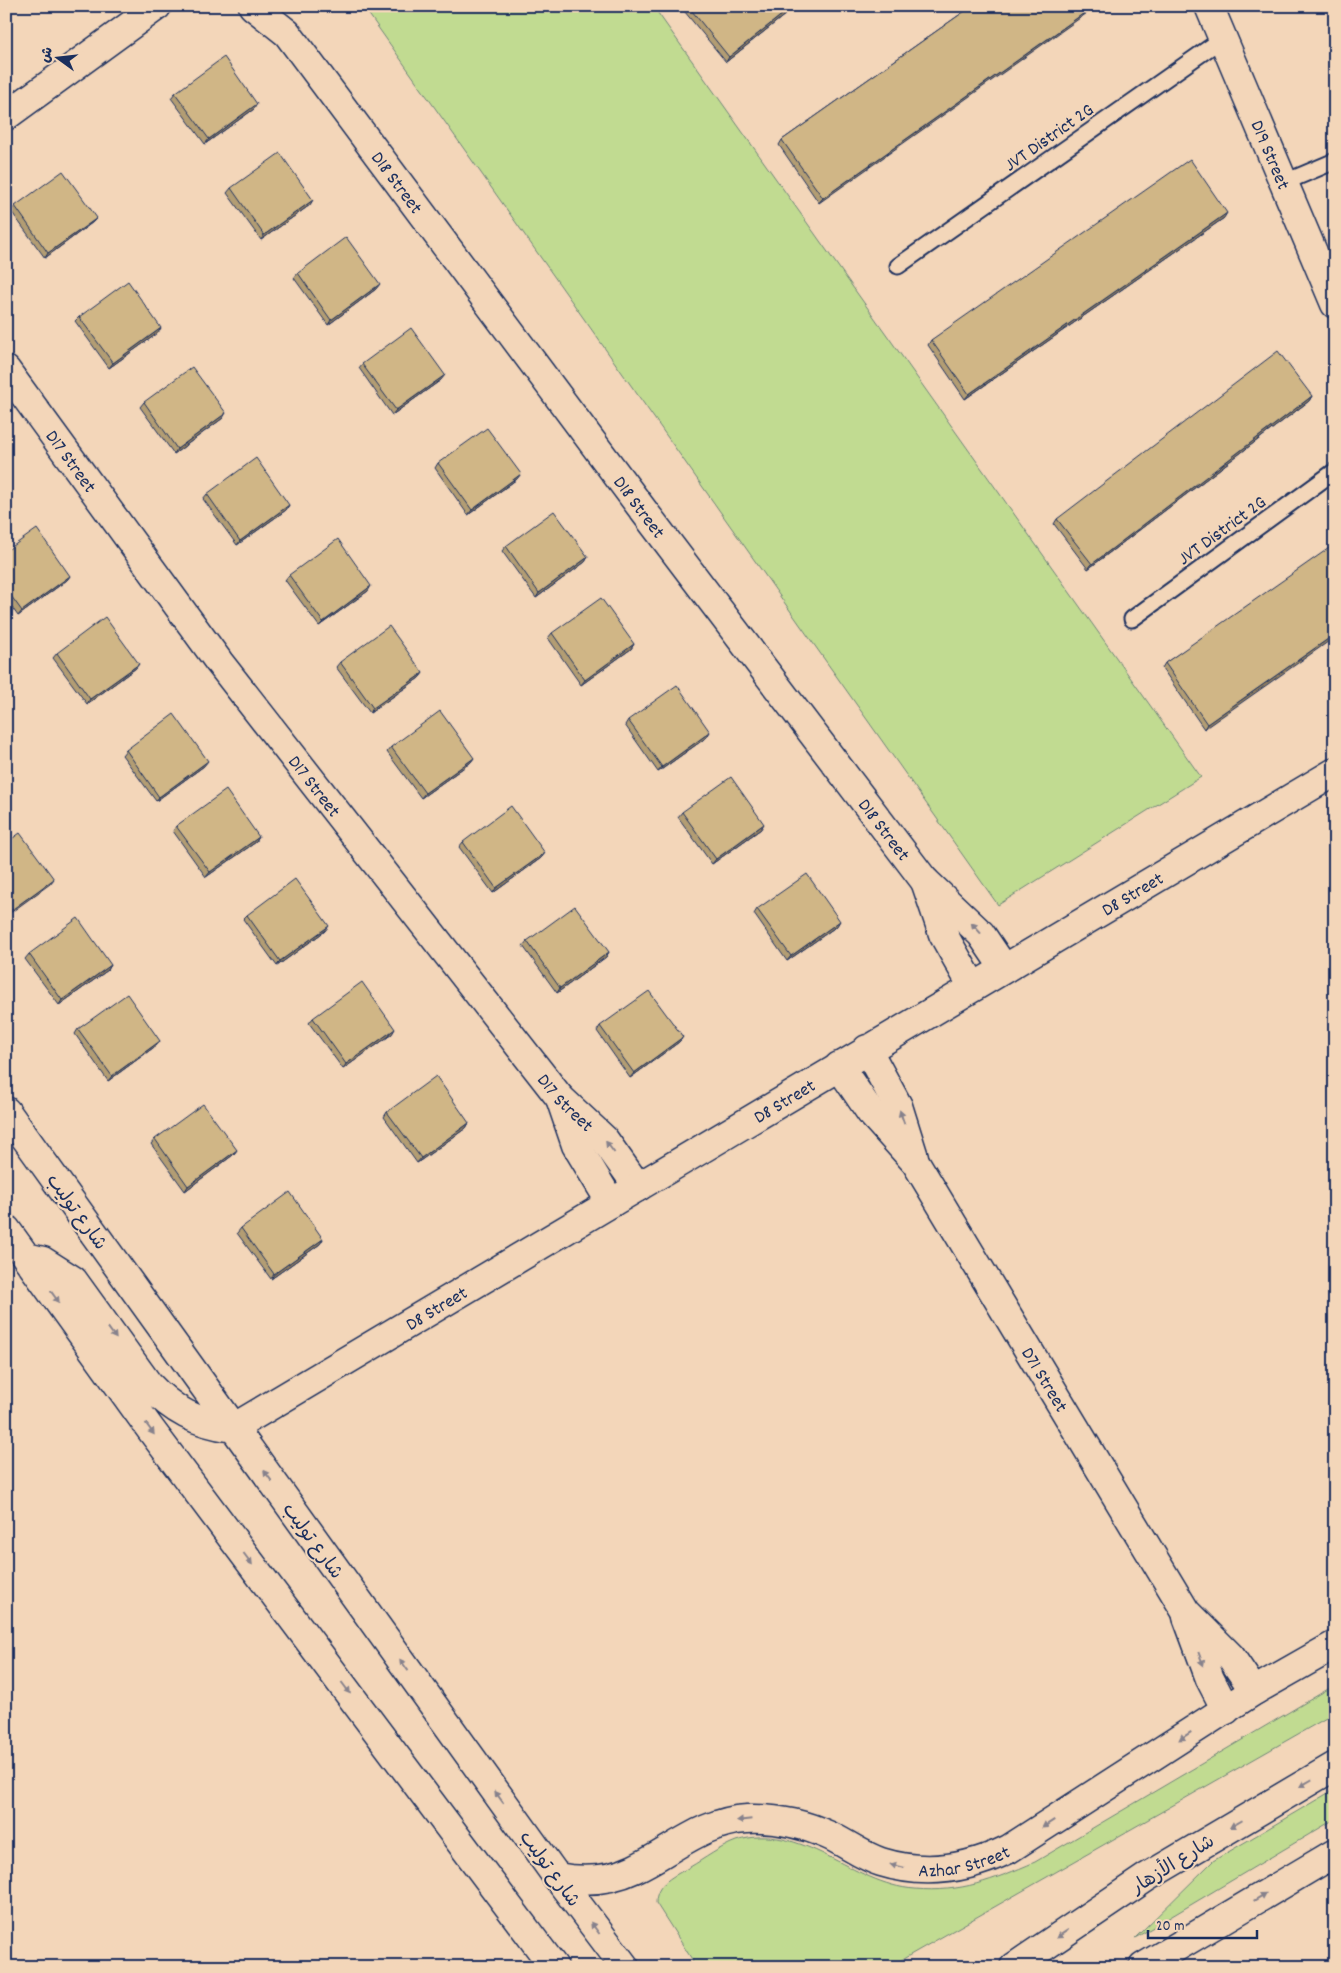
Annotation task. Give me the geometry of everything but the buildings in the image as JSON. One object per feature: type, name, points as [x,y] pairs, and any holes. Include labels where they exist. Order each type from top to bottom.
[{"type":"street","points":[[6,116],[157,6]]},
{"type":"street","name":"D18 Street","points":[[253,6],[274,20],[286,33],[643,510],[924,880],[981,934],[1004,968]]},
{"type":"street","name":"D18 Street","points":[[276,6],[286,33]]},
{"type":"street","name":"D19 Street","points":[[1209,6],[1335,304]]},
{"type":"street","name":"D17 Street","points":[[6,370],[219,662],[560,1098],[604,1139],[638,1187]]},
{"type":"street","name":"D8 Street","points":[[233,1428],[1335,772]]},
{"type":"street","points":[[924,880],[945,939],[972,987]]},
{"type":"street","points":[[867,1049],[898,1106],[916,1163]]},
{"type":"street","name":"D71 Street","points":[[839,1066],[871,1113],[916,1163],[1186,1612],[1230,1657],[1254,1691]]},
{"type":"street","points":[[560,1098],[576,1145],[611,1203]]},
{"type":"street","name":"شارع توليب","points":[[6,1111],[557,1877],[625,1967]]},
{"type":"street","points":[[6,1229],[151,1430],[554,1967]]},
{"type":"street","points":[[26,1257],[43,1261],[73,1280],[148,1384],[162,1399],[195,1420],[233,1428]]},
{"type":"street","points":[[1186,1612],[1210,1679],[1226,1710]]},
{"type":"street","name":"Azhar Street","points":[[557,1877],[576,1881],[596,1881],[621,1874],[634,1869],[690,1836],[716,1825],[744,1819],[773,1819],[800,1824],[828,1835],[880,1862],[906,1868],[932,1870],[959,1868],[985,1861],[1009,1849],[1254,1691],[1335,1645]]},
{"type":"street","name":"شارع الأزهار","points":[[1014,1967],[1147,1877],[1335,1766]]},
{"type":"street","points":[[1143,1967],[1335,1853]]},
{"type":"street","points":[[528,1930],[535,1967]]},
{"type":"lane","name":"JVT District 2G","points":[[898,266],[1222,39]]},
{"type":"lane","points":[[1283,183],[1335,161]]},
{"type":"lane","name":"JVT District 2G","points":[[1132,619],[1335,471]]},
{"type":"green space","points":[[363,6],[653,6],[1201,777],[998,905]]},
{"type":"green space","points":[[1335,1685],[1335,1713],[889,1967],[691,1967],[693,1961],[656,1903],[659,1890],[672,1877],[736,1841],[760,1837],[783,1839],[805,1846],[870,1877],[892,1885],[932,1890],[962,1887],[991,1880],[1035,1862]]},
{"type":"green space","points":[[1335,1789],[1335,1819],[1135,1938],[1213,1861]]}]
